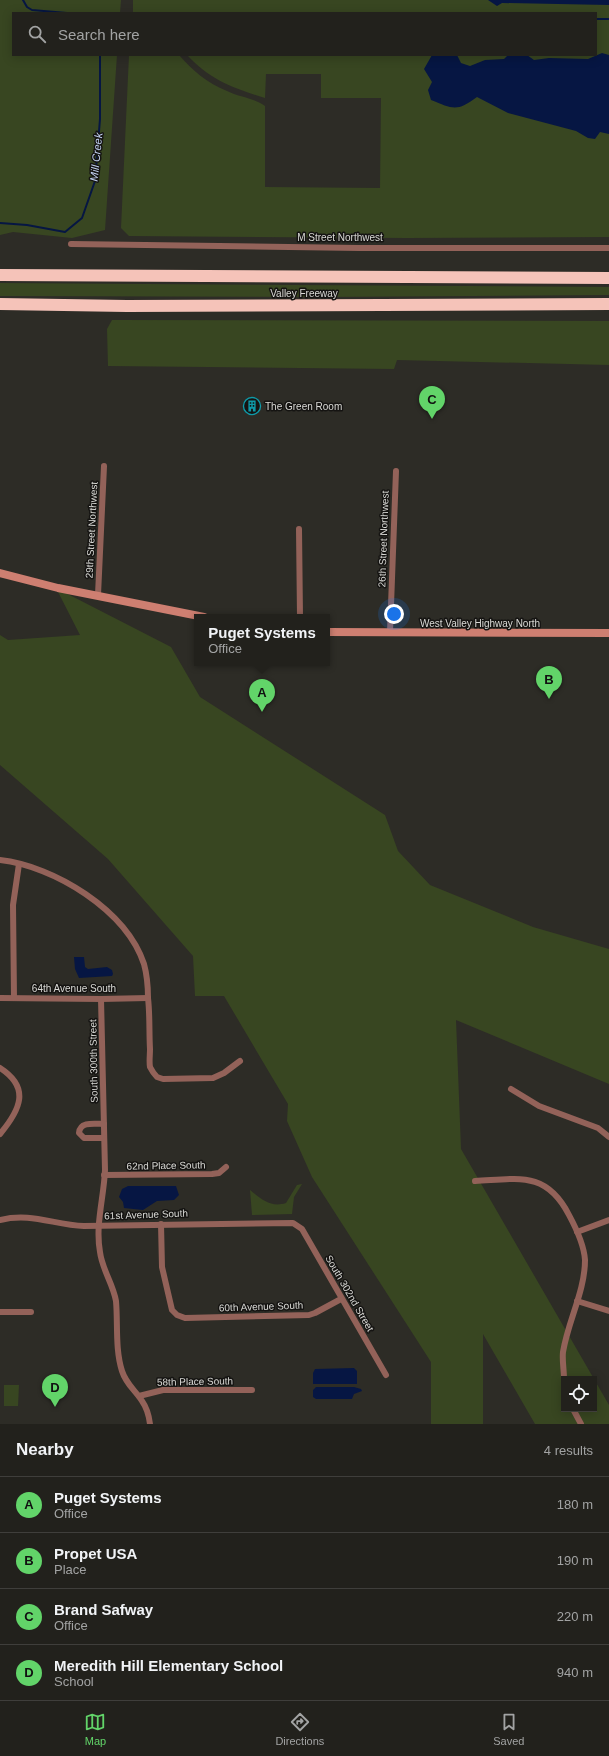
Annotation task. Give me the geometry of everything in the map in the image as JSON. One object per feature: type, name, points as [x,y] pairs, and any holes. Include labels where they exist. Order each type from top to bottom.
[{"type":"highway","name":"Valley Freeway","points":[[0,275],[609,278]]},
{"type":"highway","name":"Valley Freeway","points":[[0,304],[127,306],[609,304]]},
{"type":"main road","points":[[0,573],[56,588],[194,615]]},
{"type":"main road","name":"West Valley Highway North","points":[[330,632],[609,633]]},
{"type":"street","name":"M Street Northwest","points":[[71,244],[344,248],[609,248]]},
{"type":"street","name":"29th Street Northwest","points":[[98,595],[104,466]]},
{"type":"street","name":"26th Street Northwest","points":[[390,632],[396,471]]},
{"type":"street","points":[[299,529],[300,614]]},
{"type":"street","points":[[0,860],[44,871],[102,906],[121,926],[133,943],[144,964],[148,998],[150,1067],[157,1077],[163,1079],[212,1078],[224,1073],[240,1061]]},
{"type":"street","points":[[14,998],[13,905],[19,864]]},
{"type":"street","name":"64th Avenue South","points":[[0,998],[148,998]]},
{"type":"street","name":"South 300th Street","points":[[101,999],[104,1124],[104,1176],[98,1234],[101,1262],[114,1294],[121,1371],[127,1383],[139,1396],[146,1407],[150,1424]]},
{"type":"street","points":[[0,1068],[14,1080],[18,1087],[20,1096],[16,1111],[0,1134]]},
{"type":"street","points":[[511,1089],[539,1106],[598,1128],[609,1137]]},
{"type":"street","points":[[104,1124],[84,1124],[80,1128],[79,1133],[84,1138],[104,1138]]},
{"type":"street","name":"62nd Place South","points":[[104,1176],[212,1174],[219,1173],[226,1167]]},
{"type":"street","points":[[474,1181],[514,1179],[529,1180],[546,1186],[556,1194],[578,1232],[585,1259],[583,1279],[563,1353],[564,1376]]},
{"type":"street","name":"61st Avenue South","points":[[0,1220],[24,1216],[42,1218],[67,1224],[99,1226],[293,1222]]},
{"type":"street","points":[[578,1232],[609,1220]]},
{"type":"street","name":"South 302nd Street","points":[[293,1222],[302,1229],[386,1375]]},
{"type":"street","name":"60th Avenue South","points":[[161,1224],[162,1267],[172,1310],[177,1315],[184,1318],[309,1315],[341,1298]]},
{"type":"street","points":[[576,1301],[609,1311]]},
{"type":"street","points":[[0,1312],[31,1312]]},
{"type":"street","name":"58th Place South","points":[[139,1396],[161,1390],[252,1390]]},
{"type":"street","points":[[575,1412],[581,1424]]},
{"type":"green space","points":[[0,0],[121,0],[120,12],[12,12],[12,56],[117,56],[105,230],[72,238],[13,232],[0,235]]},
{"type":"green space","points":[[133,0],[609,0],[609,237],[407,238],[129,236],[121,228],[129,56],[180,56],[195,71],[213,84],[265,106],[265,187],[380,188],[381,98],[321,98],[321,74],[266,74],[265,98],[232,87],[213,77],[188,56],[597,56],[597,12],[133,12]]},
{"type":"green space","points":[[0,283],[609,287],[609,295],[322,297],[0,296]]},
{"type":"green space","points":[[112,320],[609,321],[609,365],[397,360],[394,369],[108,366],[107,329]]},
{"type":"green space","points":[[56,588],[171,647],[200,697],[385,815],[398,851],[430,885],[533,927],[609,949],[609,1084],[456,1020],[461,1149],[592,1376],[561,1376],[561,1412],[597,1412],[597,1384],[609,1405],[609,1424],[535,1424],[483,1334],[483,1424],[431,1424],[431,1362],[312,1177],[287,1121],[288,1104],[224,996],[195,996],[193,956],[108,859],[0,765],[0,635],[8,640],[80,635]]},
{"type":"green space","points":[[302,1184],[294,1197],[292,1214],[252,1215],[250,1190],[266,1202],[281,1204],[286,1203],[297,1185]]},
{"type":"green space","points":[[4,1385],[19,1385],[18,1406],[4,1406]]},
{"type":"water","points":[[488,0],[609,0],[609,5],[502,3],[497,6]]},
{"type":"water","points":[[602,53],[609,55],[609,134],[600,132],[595,139],[588,138],[576,131],[508,113],[477,97],[464,105],[455,108],[438,103],[431,100],[428,90],[432,82],[424,69],[431,56],[458,56],[461,63],[470,66],[485,60],[504,59],[507,56],[528,56],[534,60],[549,58],[588,59]]},
{"type":"water","points":[[74,957],[84,957],[85,967],[88,969],[107,967],[112,970],[113,974],[112,976],[79,978],[75,969]]},
{"type":"water","points":[[128,1186],[176,1186],[179,1195],[174,1200],[157,1201],[143,1210],[124,1208],[123,1202],[119,1197],[122,1189]]},
{"type":"water","points":[[354,1368],[357,1371],[357,1384],[313,1384],[313,1373],[315,1369]]},
{"type":"water","points":[[316,1387],[354,1387],[361,1389],[362,1391],[354,1394],[352,1399],[316,1399],[313,1397],[313,1390]]},
{"type":"waterway","points":[[23,0],[27,7],[32,10],[55,12]]},
{"type":"waterway","name":"Mill Creek","points":[[597,19],[609,19]]},
{"type":"waterway","name":"Mill Creek","points":[[0,223],[27,225],[65,232],[82,218],[95,181],[100,119],[100,56]]},
{"type":"place","name":"The Green Room","points":[[252,406]]},
{"type":"place","name":"Brand Safway","points":[[432,419]]},
{"type":"place","name":"Propet USA","points":[[549,699]]},
{"type":"place","name":"Puget Systems","points":[[262,712]]},
{"type":"place","name":"Meredith Hill Elementary School","points":[[55,1407]]}]
